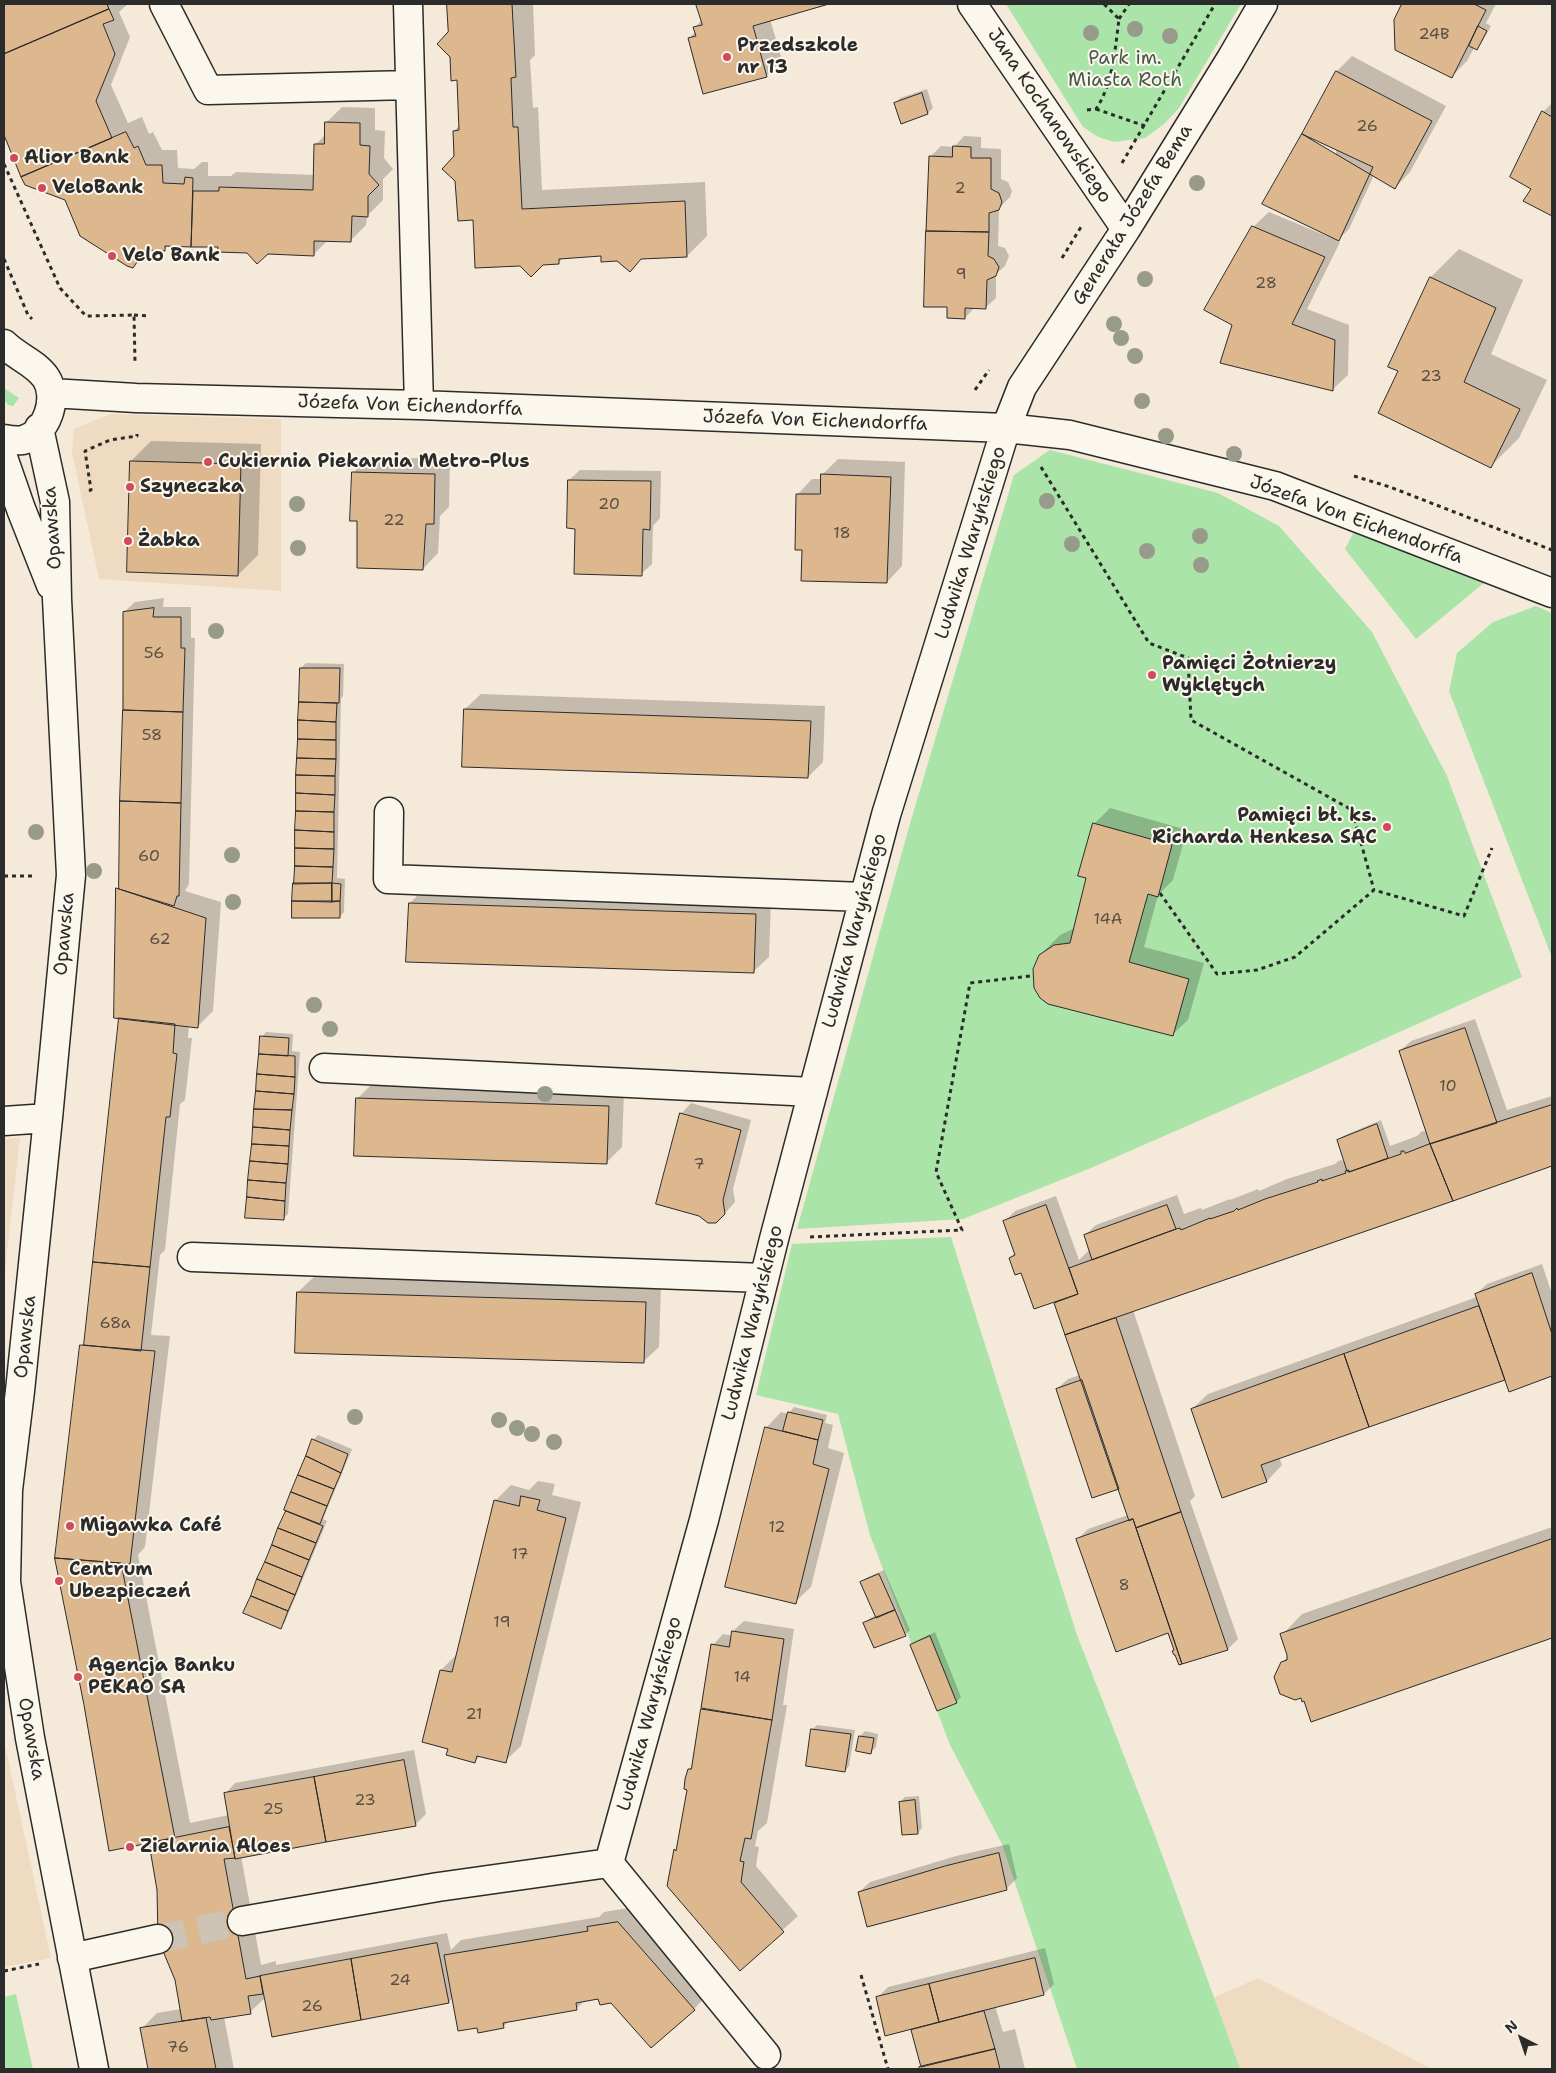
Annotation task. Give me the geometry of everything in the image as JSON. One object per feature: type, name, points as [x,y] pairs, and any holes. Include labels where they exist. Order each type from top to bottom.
[{"type":"street","points":[[164,4],[208,90],[410,85]]},
{"type":"street","points":[[408,4],[419,406]]},
{"type":"street","name":"Jana Kochanowskiego","points":[[972,4],[1126,229]]},
{"type":"street","name":"Generała Józefa Bema","points":[[1006,428],[1022,387],[1126,229],[1231,59],[1262,4]]},
{"type":"street","points":[[4,344],[40,371],[48,382],[52,403],[49,414],[40,428],[30,437],[23,440],[4,439]]},
{"type":"street","name":"Józefa Von Eichendorffa","points":[[51,392],[136,398],[419,406],[1006,428],[1070,435],[1275,486],[1552,593]]},
{"type":"street","name":"Opawska","points":[[40,428],[55,502],[57,599],[71,875],[48,1118],[8,1490],[6,1582],[30,1738],[94,2069]]},
{"type":"street","name":"Ludwika Waryńskiego","points":[[609,1863],[704,1520],[774,1238],[886,816],[1006,428]]},
{"type":"street","name":"Opawska","points":[[4,460],[21,510],[57,599]]},
{"type":"street","points":[[388,812],[388,879],[864,897]]},
{"type":"street","points":[[324,1068],[813,1092]]},
{"type":"street","points":[[4,1120],[48,1118]]},
{"type":"street","points":[[192,1257],[764,1278]]},
{"type":"street","points":[[242,1921],[438,1888],[609,1863],[766,2055]]},
{"type":"street","points":[[72,1958],[158,1939]]},
{"type":"path","points":[[1104,4],[1119,19]]},
{"type":"path","points":[[1096,109],[1102,101],[1113,64],[1119,19],[1129,4]]},
{"type":"path","points":[[1059,262],[1145,126],[1216,4]]},
{"type":"path","points":[[1078,109],[1096,109],[1145,126]]},
{"type":"path","points":[[4,164],[60,288],[86,316],[148,316]]},
{"type":"path","points":[[4,259],[28,315],[34,322]]},
{"type":"path","points":[[83,492],[92,490],[85,451],[110,440],[137,436],[134,315]]},
{"type":"path","points":[[975,390],[990,368]]},
{"type":"path","points":[[997,455],[1036,460],[1149,644],[1188,658],[1191,720],[1352,810],[1374,890]]},
{"type":"path","points":[[1374,890],[1464,916],[1492,848]]},
{"type":"path","points":[[1160,893],[1217,974],[1257,970],[1295,957],[1374,890]]},
{"type":"path","points":[[774,1238],[962,1230],[936,1172],[970,983],[1030,976]]},
{"type":"path","points":[[861,1975],[888,2069]]},
{"type":"shaded area","points":[[110,414],[281,419],[281,591],[99,579],[72,453],[74,429]]},
{"type":"shaded area","points":[[20,1138],[4,1279],[4,1139]]},
{"type":"shaded area","points":[[4,1740],[51,1958],[4,1967]]},
{"type":"shaded area","points":[[1258,1978],[1432,2069],[1239,2069],[1213,1998]]},
{"type":"green space","name":"Park im. Miasta Roth","points":[[1006,4],[1241,4],[1179,108],[1164,124],[1145,138],[1114,142],[1098,137],[1083,127]]},
{"type":"green space","points":[[4,388],[19,398],[13,406],[8,405],[4,400]]},
{"type":"green space","points":[[1050,450],[1218,493],[1279,526],[1372,632],[1447,776],[1522,977],[1091,1168],[963,1219],[797,1229],[911,820],[1014,475]]},
{"type":"green space","points":[[1354,532],[1485,582],[1416,639],[1345,549]]},
{"type":"green space","points":[[1536,606],[1552,613],[1551,955],[1449,691],[1457,653],[1493,622]]},
{"type":"green space","points":[[951,1237],[1077,1635],[1156,1838],[1240,2069],[1077,2069],[1002,1844],[950,1745],[870,1535],[838,1414],[756,1395],[792,1244]]},
{"type":"green space","points":[[16,1994],[33,2069],[4,2069],[4,1997]]},
{"type":"building","points":[[4,4],[107,4],[109,9],[4,54]]},
{"type":"building","points":[[447,4],[512,4],[516,77],[511,78],[513,127],[518,127],[522,209],[685,201],[687,257],[641,259],[630,272],[617,261],[601,262],[601,256],[559,259],[559,264],[543,265],[531,277],[520,266],[475,268],[473,220],[458,221],[455,181],[442,169],[454,156],[453,131],[459,130],[457,80],[451,81],[450,57],[437,44],[448,32]]},
{"type":"building","name":"Przedszkole nr 13","points":[[696,4],[829,4],[753,26],[767,77],[703,94],[688,38],[696,36],[693,27],[702,25]]},
{"type":"building","points":[[1402,4],[1474,4],[1486,10],[1452,78],[1395,50],[1394,20]]},
{"type":"building","points":[[109,9],[114,20],[103,24],[115,54],[96,101],[112,138],[21,177],[4,135],[4,54]]},
{"type":"building","points":[[1478,26],[1487,31],[1477,50],[1469,46]]},
{"type":"building","points":[[1336,71],[1432,121],[1395,189],[1302,134]]},
{"type":"building","points":[[922,93],[928,114],[901,124],[894,103]]},
{"type":"building","points":[[1542,111],[1552,117],[1552,216],[1523,201],[1531,189],[1510,177]]},
{"type":"building","points":[[325,122],[360,123],[360,145],[370,146],[369,174],[379,185],[368,196],[368,217],[352,216],[351,242],[314,241],[314,256],[268,254],[257,264],[247,253],[217,252],[218,247],[191,247],[193,191],[219,191],[219,187],[313,190],[314,144],[324,144]]},
{"type":"building","points":[[126,132],[134,148],[138,146],[146,165],[162,165],[163,183],[184,184],[185,177],[193,178],[191,247],[165,246],[165,251],[145,250],[133,268],[80,236],[65,200],[25,185],[21,177]]},
{"type":"building","points":[[1302,134],[1373,167],[1339,241],[1262,204]]},
{"type":"building","points":[[953,146],[971,147],[971,158],[991,158],[991,189],[999,193],[1002,202],[999,210],[989,213],[989,232],[926,231],[929,156],[952,157]]},
{"type":"building","points":[[1252,226],[1325,257],[1292,324],[1335,340],[1333,391],[1220,363],[1232,325],[1204,310]]},
{"type":"building","points":[[926,231],[989,232],[988,256],[994,259],[999,267],[996,276],[987,280],[986,309],[965,308],[965,319],[947,318],[947,307],[924,307]]},
{"type":"building","points":[[1430,277],[1496,308],[1464,382],[1520,409],[1491,468],[1378,413],[1398,371],[1388,367]]},
{"type":"building","points":[[130,461],[241,464],[238,576],[127,572]]},
{"type":"building","points":[[352,472],[435,474],[434,524],[426,524],[423,570],[357,568],[357,521],[350,521]]},
{"type":"building","points":[[821,474],[891,477],[887,583],[801,581],[802,550],[795,550],[796,494],[820,494]]},
{"type":"building","points":[[568,480],[651,481],[650,530],[643,529],[642,576],[574,574],[575,529],[567,528]]},
{"type":"building","points":[[154,608],[153,617],[181,617],[181,648],[185,648],[183,712],[123,710],[123,612]]},
{"type":"building","points":[[300,668],[340,668],[339,703],[299,702]]},
{"type":"building","points":[[299,702],[337,703],[336,722],[298,720]]},
{"type":"building","points":[[464,709],[811,721],[808,778],[462,767]]},
{"type":"building","points":[[123,710],[183,712],[181,803],[120,801]]},
{"type":"building","points":[[298,720],[336,722],[336,740],[298,739]]},
{"type":"building","points":[[298,739],[336,740],[336,759],[297,758]]},
{"type":"building","points":[[297,758],[336,759],[335,776],[296,775]]},
{"type":"building","points":[[296,775],[335,776],[335,795],[296,793]]},
{"type":"building","points":[[296,793],[335,795],[334,812],[296,811]]},
{"type":"building","points":[[120,801],[181,803],[179,896],[177,896],[174,906],[119,889]]},
{"type":"building","points":[[296,811],[334,812],[334,832],[295,830]]},
{"type":"building","points":[[1093,823],[1172,845],[1158,897],[1148,894],[1129,962],[1189,979],[1173,1036],[1048,1004],[1040,998],[1034,988],[1033,969],[1039,955],[1054,945],[1070,943],[1086,878],[1078,876]]},
{"type":"building","points":[[295,830],[334,832],[334,849],[295,848]]},
{"type":"building","points":[[295,848],[334,849],[333,867],[295,866]]},
{"type":"building","points":[[295,866],[333,867],[332,883],[294,884]]},
{"type":"building","points":[[293,883],[332,883],[332,902],[292,901]]},
{"type":"building","points":[[332,883],[341,884],[340,901],[332,902]]},
{"type":"building","points":[[116,888],[206,918],[198,1028],[114,1018]]},
{"type":"building","points":[[292,901],[340,901],[340,918],[292,918]]},
{"type":"building","points":[[409,903],[756,914],[754,973],[406,962]]},
{"type":"building","points":[[119,1018],[175,1024],[173,1053],[177,1054],[170,1117],[166,1117],[150,1267],[93,1262]]},
{"type":"building","points":[[1465,1028],[1497,1123],[1430,1144],[1399,1051]]},
{"type":"building","points":[[260,1036],[289,1038],[288,1056],[259,1054]]},
{"type":"building","points":[[259,1054],[295,1056],[295,1077],[257,1074]]},
{"type":"building","points":[[257,1074],[295,1077],[294,1094],[256,1091]]},
{"type":"building","points":[[256,1091],[294,1094],[292,1110],[254,1109]]},
{"type":"building","points":[[356,1098],[609,1106],[607,1164],[354,1156]]},
{"type":"building","points":[[1552,1105],[1552,1166],[1453,1201],[1430,1144]]},
{"type":"building","points":[[254,1109],[292,1110],[290,1130],[253,1127]]},
{"type":"building","points":[[680,1113],[741,1130],[723,1200],[725,1214],[716,1223],[708,1223],[699,1216],[656,1204]]},
{"type":"building","points":[[1377,1124],[1388,1158],[1349,1172],[1347,1171],[1337,1140]]},
{"type":"building","points":[[253,1127],[290,1130],[289,1146],[252,1144]]},
{"type":"building","points":[[252,1144],[289,1146],[288,1164],[250,1161]]},
{"type":"building","points":[[1430,1144],[1453,1201],[1065,1335],[1054,1303],[1078,1294],[1069,1268],[1176,1229],[1180,1228],[1181,1230],[1210,1218],[1234,1211],[1237,1208],[1238,1210],[1322,1179],[1322,1181],[1346,1173],[1345,1171],[1349,1170],[1349,1172],[1401,1154],[1401,1151],[1405,1153]]},
{"type":"building","points":[[250,1161],[288,1164],[286,1183],[248,1180]]},
{"type":"building","points":[[248,1180],[286,1183],[285,1201],[247,1197]]},
{"type":"building","points":[[247,1197],[285,1201],[284,1220],[245,1218]]},
{"type":"building","points":[[1046,1205],[1078,1294],[1034,1309],[1021,1273],[1015,1275],[1009,1258],[1015,1255],[1003,1221]]},
{"type":"building","points":[[1167,1205],[1176,1229],[1092,1260],[1084,1235]]},
{"type":"building","points":[[93,1262],[150,1267],[141,1351],[84,1345]]},
{"type":"building","points":[[1532,1273],[1552,1334],[1552,1376],[1509,1392],[1475,1294]]},
{"type":"building","points":[[297,1292],[646,1302],[644,1363],[295,1353]]},
{"type":"building","points":[[1479,1306],[1505,1380],[1369,1427],[1344,1354]]},
{"type":"building","points":[[1116,1318],[1181,1512],[1136,1528],[1133,1519],[1129,1521],[1065,1335]]},
{"type":"building","points":[[80,1345],[155,1351],[130,1564],[55,1558]]},
{"type":"building","points":[[1344,1354],[1369,1427],[1261,1465],[1267,1482],[1222,1498],[1191,1409]]},
{"type":"building","points":[[1082,1380],[1119,1489],[1092,1498],[1056,1389]]},
{"type":"building","points":[[788,1412],[823,1420],[818,1440],[783,1431]]},
{"type":"building","points":[[765,1427],[818,1440],[813,1464],[829,1469],[796,1604],[725,1587]]},
{"type":"building","points":[[312,1439],[348,1454],[341,1473],[306,1456]]},
{"type":"building","points":[[306,1456],[341,1473],[334,1489],[298,1475]]},
{"type":"building","points":[[298,1475],[334,1489],[327,1506],[291,1492]]},
{"type":"building","points":[[291,1492],[327,1506],[320,1524],[284,1510]]},
{"type":"building","points":[[521,1496],[540,1500],[537,1510],[566,1518],[506,1763],[477,1756],[475,1763],[446,1755],[448,1749],[422,1742],[440,1670],[452,1672],[494,1500],[519,1506]]},
{"type":"building","points":[[286,1511],[323,1526],[316,1543],[278,1528]]},
{"type":"building","points":[[1181,1512],[1228,1650],[1182,1664],[1136,1528]]},
{"type":"building","points":[[1133,1519],[1182,1664],[1179,1665],[1172,1651],[1174,1650],[1168,1633],[1116,1652],[1076,1539]]},
{"type":"building","points":[[278,1528],[316,1543],[309,1560],[272,1545]]},
{"type":"building","points":[[1552,1539],[1552,1638],[1311,1722],[1304,1701],[1302,1702],[1301,1698],[1295,1700],[1280,1694],[1274,1677],[1281,1662],[1287,1660],[1287,1655],[1280,1634]]},
{"type":"building","points":[[272,1545],[309,1560],[302,1577],[265,1562]]},
{"type":"building","points":[[55,1558],[121,1563],[175,1838],[109,1851],[84,1705]]},
{"type":"building","points":[[265,1562],[302,1577],[295,1595],[257,1579]]},
{"type":"building","points":[[879,1574],[895,1610],[876,1618],[860,1582]]},
{"type":"building","points":[[257,1579],[295,1595],[288,1611],[251,1596]]},
{"type":"building","points":[[251,1596],[288,1611],[281,1629],[243,1613]]},
{"type":"building","points":[[895,1610],[906,1636],[874,1648],[863,1623]]},
{"type":"building","points":[[732,1631],[784,1639],[772,1720],[701,1708],[711,1644],[729,1647]]},
{"type":"building","points":[[930,1636],[957,1703],[937,1711],[910,1645]]},
{"type":"building","points":[[701,1709],[772,1720],[751,1839],[745,1838],[740,1861],[744,1862],[741,1882],[784,1932],[740,1971],[667,1886],[674,1849],[676,1851],[687,1790],[684,1789],[685,1779],[688,1769],[691,1769]]},
{"type":"building","points":[[811,1729],[851,1734],[845,1772],[806,1766]]},
{"type":"building","points":[[859,1736],[874,1738],[871,1754],[856,1751]]},
{"type":"building","points":[[404,1760],[416,1826],[326,1842],[314,1777]]},
{"type":"building","points":[[314,1777],[326,1842],[235,1859],[224,1793]]},
{"type":"building","points":[[915,1800],[918,1834],[902,1835],[899,1802]]},
{"type":"building","points":[[229,1827],[235,1858],[224,1859],[246,1979],[260,1976],[263,1994],[248,1996],[251,2014],[211,2020],[210,2017],[182,2021],[175,1980],[158,1939],[157,1890],[149,1843]]},
{"type":"building","points":[[999,1853],[1007,1890],[867,1927],[858,1892],[945,1866]]},
{"type":"building","points":[[618,1922],[695,2010],[651,2048],[611,2003],[600,2005],[598,1999],[576,2003],[577,2010],[503,2023],[504,2028],[478,2033],[477,2028],[458,2031],[444,1955],[588,1931],[587,1927]]},
{"type":"building","points":[[437,1943],[449,2003],[361,2020],[351,1959]]},
{"type":"building","points":[[1035,1958],[1044,1995],[939,2022],[929,1984]]},
{"type":"building","points":[[351,1959],[361,2020],[272,2037],[260,1976]]},
{"type":"building","points":[[929,1984],[939,2022],[885,2036],[876,1997]]},
{"type":"building","points":[[984,2011],[995,2049],[921,2067],[911,2030]]},
{"type":"building","points":[[206,2018],[216,2069],[148,2069],[140,2028]]},
{"type":"building","points":[[995,2049],[1000,2069],[919,2069],[919,2067]]},
{"type":"tunnel","points":[[158,1939],[242,1921]]},
{"type":"place","name":"Przedszkole nr 13","points":[[727,57]]},
{"type":"place","name":"Alior Bank","points":[[14,158]]},
{"type":"place","name":"VeloBank","points":[[42,188]]},
{"type":"place","name":"Velo Bank","points":[[112,256]]},
{"type":"place","name":"Cukiernia Piekarnia Metro-Plus","points":[[208,462]]},
{"type":"place","name":"Szyneczka","points":[[130,487]]},
{"type":"place","name":"Żabka","points":[[128,541]]},
{"type":"place","name":"Pamięci Żołnierzy Wyklętych","points":[[1152,675]]},
{"type":"place","name":"Pamięci bł. ks. Richarda Henkesa SAC","points":[[1387,827]]},
{"type":"place","name":"Migawka Café","points":[[70,1526]]},
{"type":"place","name":"Centrum Ubezpieczeń","points":[[59,1581]]},
{"type":"place","name":"Agencja Banku PEKAO SA","points":[[78,1677]]},
{"type":"place","name":"Zielarnia Aloes","points":[[130,1847]]}]
